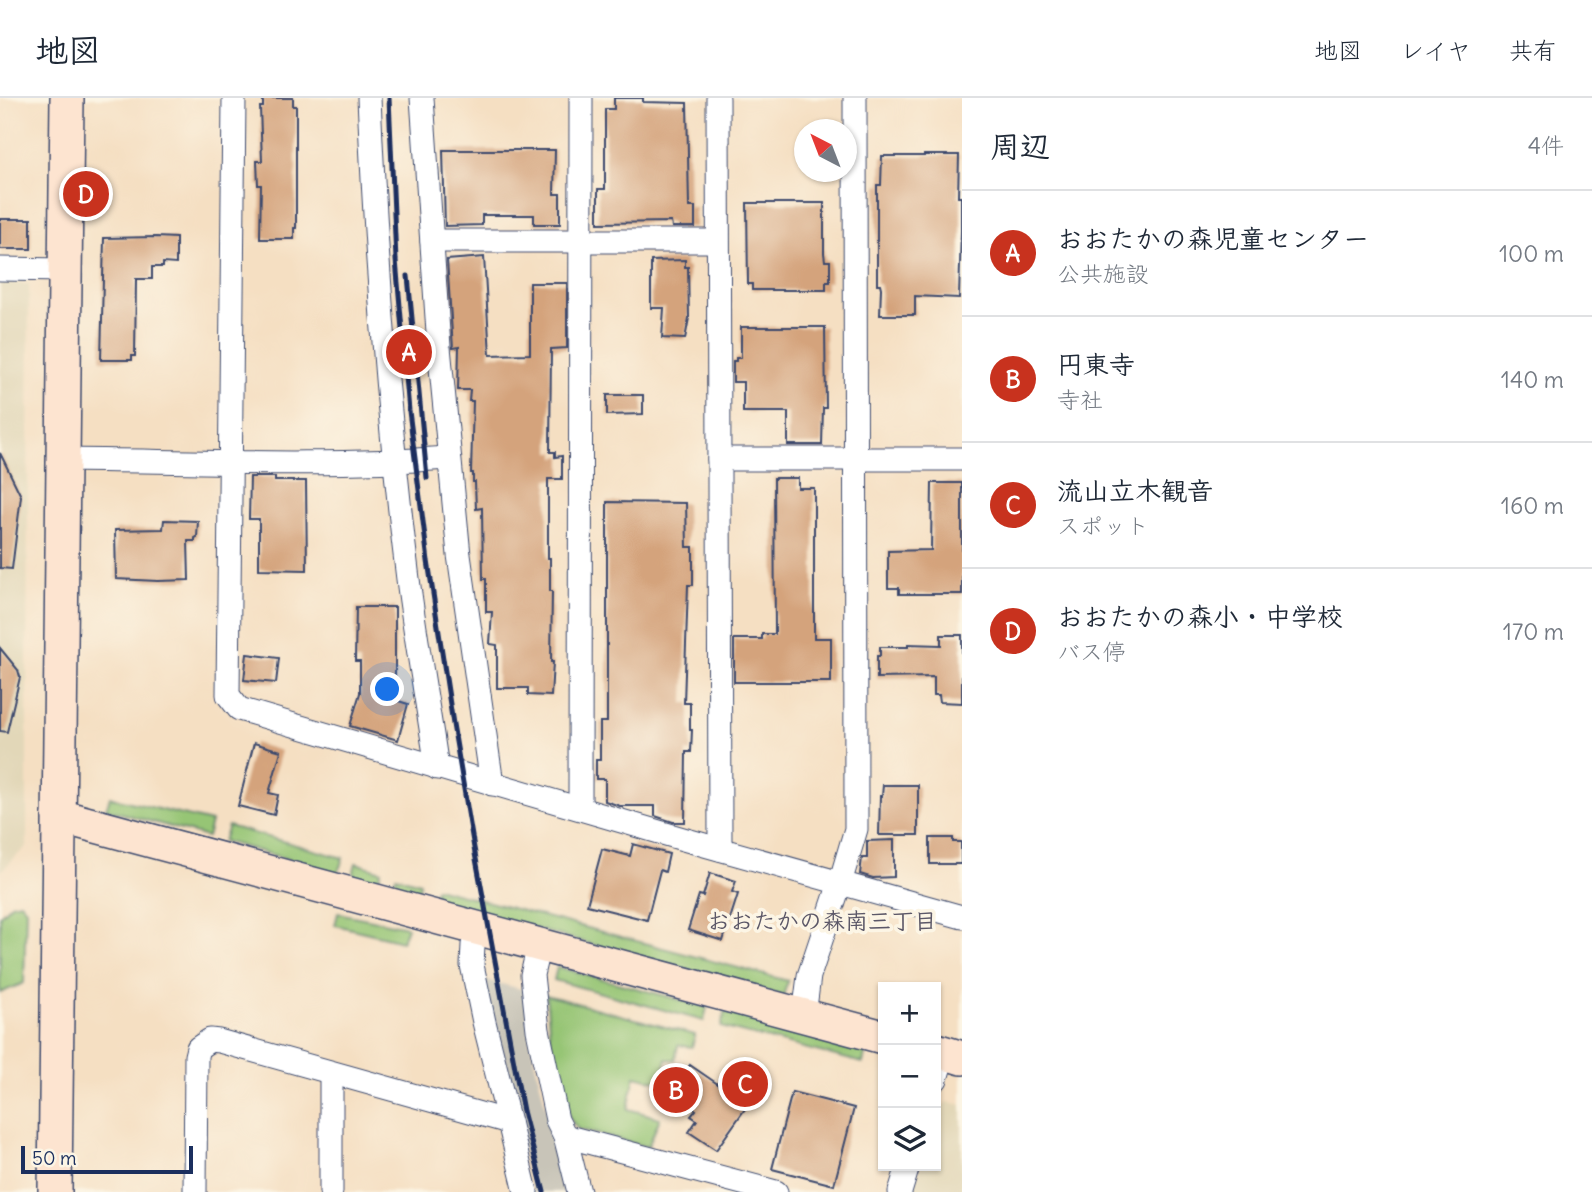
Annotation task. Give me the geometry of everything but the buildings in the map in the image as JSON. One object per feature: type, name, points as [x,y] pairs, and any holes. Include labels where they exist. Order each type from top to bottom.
[{"type":"street","points":[[55,1192],[67,98]]},
{"type":"street","points":[[234,98],[228,695],[232,702],[239,709],[437,768],[962,917]]},
{"type":"street","points":[[369,98],[380,298],[396,462],[409,580],[437,768]]},
{"type":"street","points":[[422,98],[449,458],[459,555],[492,784]]},
{"type":"street","points":[[580,808],[581,98]]},
{"type":"street","points":[[718,98],[720,849]]},
{"type":"street","points":[[804,1016],[809,976],[856,829],[855,98]]},
{"type":"street","points":[[432,241],[718,241]]},
{"type":"street","points":[[0,269],[64,270]]},
{"type":"street","points":[[62,460],[230,463],[396,462],[449,458]]},
{"type":"street","points":[[719,459],[962,459]]},
{"type":"street","points":[[59,816],[878,1036]]},
{"type":"street","points":[[477,929],[472,965],[526,1192]]},
{"type":"street","points":[[539,944],[531,975],[536,1017],[557,1120],[565,1136],[579,1192]]},
{"type":"street","points":[[195,1192],[196,1056],[198,1048],[210,1040],[509,1122]]},
{"type":"street","points":[[331,1192],[332,1073]]},
{"type":"street","points":[[565,1136],[776,1192]]},
{"type":"street","points":[[900,1192],[906,1171]]},
{"type":"shaded area","points":[[0,283],[29,284],[27,846],[0,872]]},
{"type":"shaded area","points":[[482,979],[525,990],[530,1042],[566,1192],[533,1192]]},
{"type":"shaded area","points":[[948,1102],[962,1105],[962,1192],[914,1192],[920,1171],[941,1171],[941,1106]]},
{"type":"green space","points":[[110,797],[211,822],[207,837],[106,809]]},
{"type":"green space","points":[[228,826],[343,858],[338,873],[223,841]]},
{"type":"green space","points":[[356,863],[381,871],[377,885],[352,878]]},
{"type":"green space","points":[[396,876],[420,883],[417,897],[392,890]]},
{"type":"green space","points":[[436,888],[788,981],[783,996],[433,901]]},
{"type":"green space","points":[[20,902],[26,909],[24,983],[0,993],[0,915],[11,904]]},
{"type":"green space","points":[[338,913],[407,927],[402,941],[335,925]]},
{"type":"green space","points":[[557,967],[707,1007],[704,1021],[554,980]]},
{"type":"green space","points":[[546,995],[695,1035],[692,1047],[678,1045],[675,1060],[667,1059],[661,1082],[635,1076],[628,1109],[660,1118],[648,1147],[578,1129],[570,1119],[550,1037]]},
{"type":"green space","points":[[725,1012],[866,1050],[863,1063],[721,1027]]},
{"type":"railway","points":[[389,98],[396,260],[409,411],[428,561],[474,848],[523,1111],[544,1192]]},
{"type":"railway","points":[[408,276],[427,478]]},
{"type":"place","name":"おおたかの森小・中学校","points":[[86,194]]},
{"type":"place","name":"おおたかの森児童センター","points":[[409,352]]},
{"type":"place","name":"流山立木観音","points":[[745,1084]]},
{"type":"place","name":"円東寺","points":[[676,1090]]},
{"type":"district","name":"おおたかの森南三丁目","points":[[822,921]]}]
